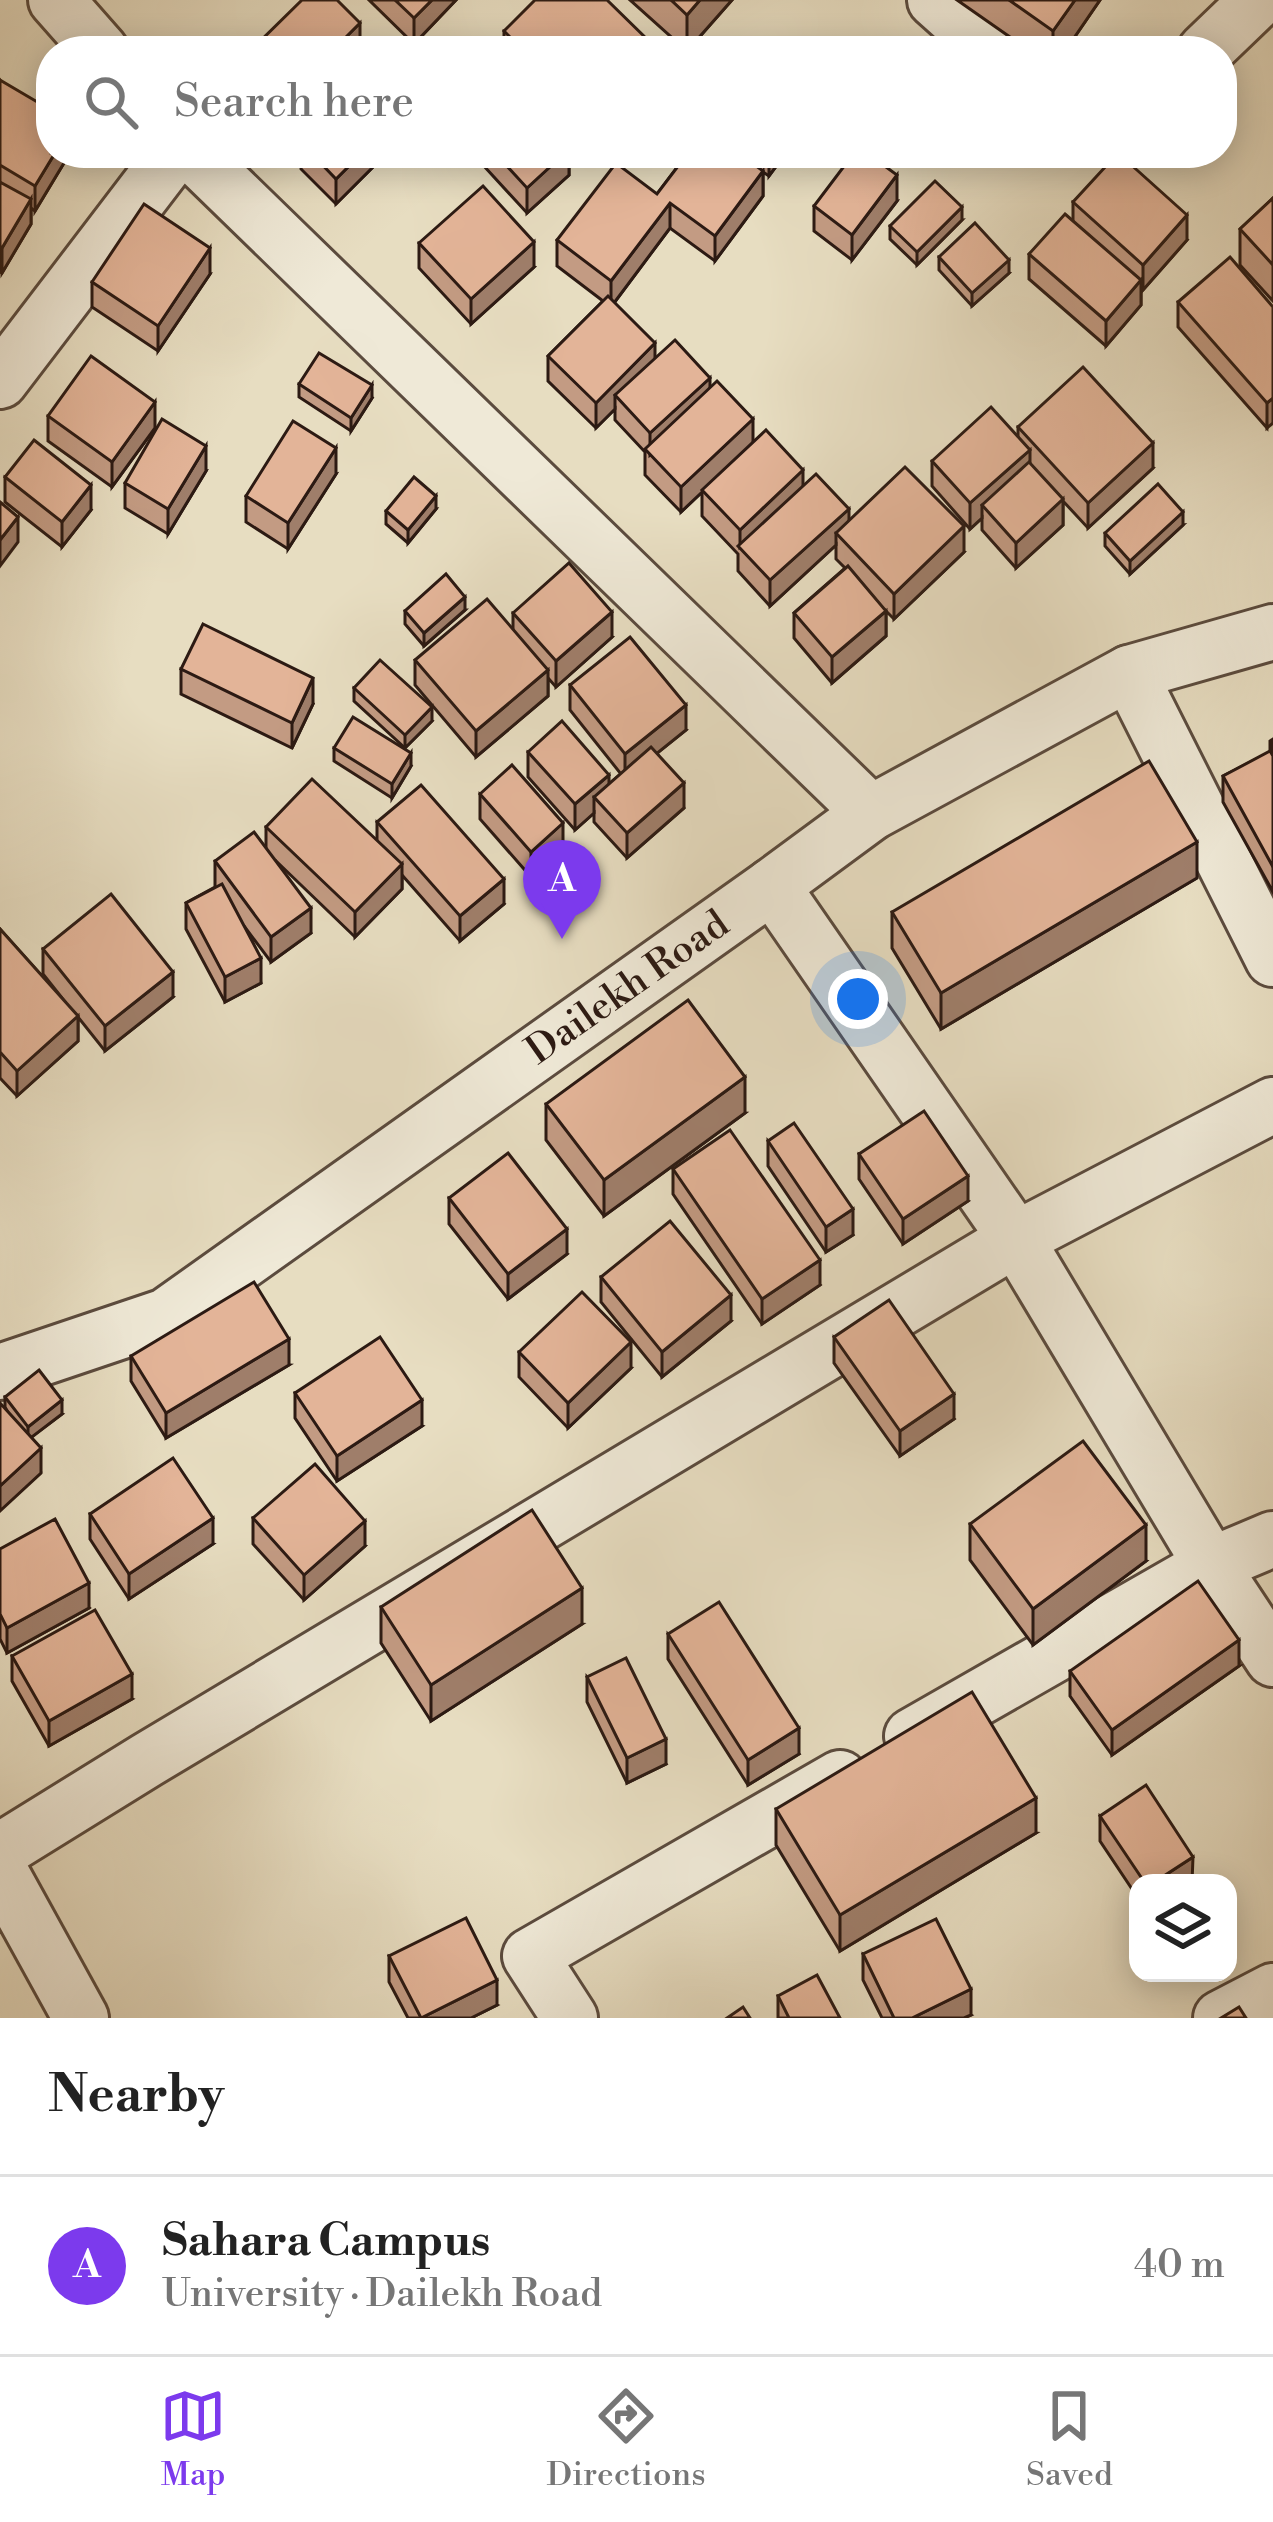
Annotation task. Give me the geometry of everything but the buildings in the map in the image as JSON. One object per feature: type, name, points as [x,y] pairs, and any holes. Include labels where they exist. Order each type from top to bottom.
[{"type":"street","points":[[56,0],[88,36]]},
{"type":"street","points":[[935,0],[975,36]]},
{"type":"street","points":[[1221,36],[1258,0]]},
{"type":"street","points":[[0,381],[163,168]]},
{"type":"street","points":[[207,168],[871,813]]},
{"type":"street","name":"Dailekh Road","points":[[0,1372],[166,1316],[871,813],[1129,673],[1273,632]]},
{"type":"street","points":[[1129,673],[1273,959]]},
{"type":"street","points":[[772,886],[1016,1239],[1211,1565],[1273,1659]]},
{"type":"street","points":[[0,1851],[1016,1239],[1273,1105]]},
{"type":"street","points":[[570,2018],[530,1956],[1211,1565],[1273,1539]]},
{"type":"street","points":[[0,1871],[74,2016]]},
{"type":"street","points":[[1221,2018],[1273,1991]]},
{"type":"place","name":"Sahara Campus","points":[[562,939]]}]
